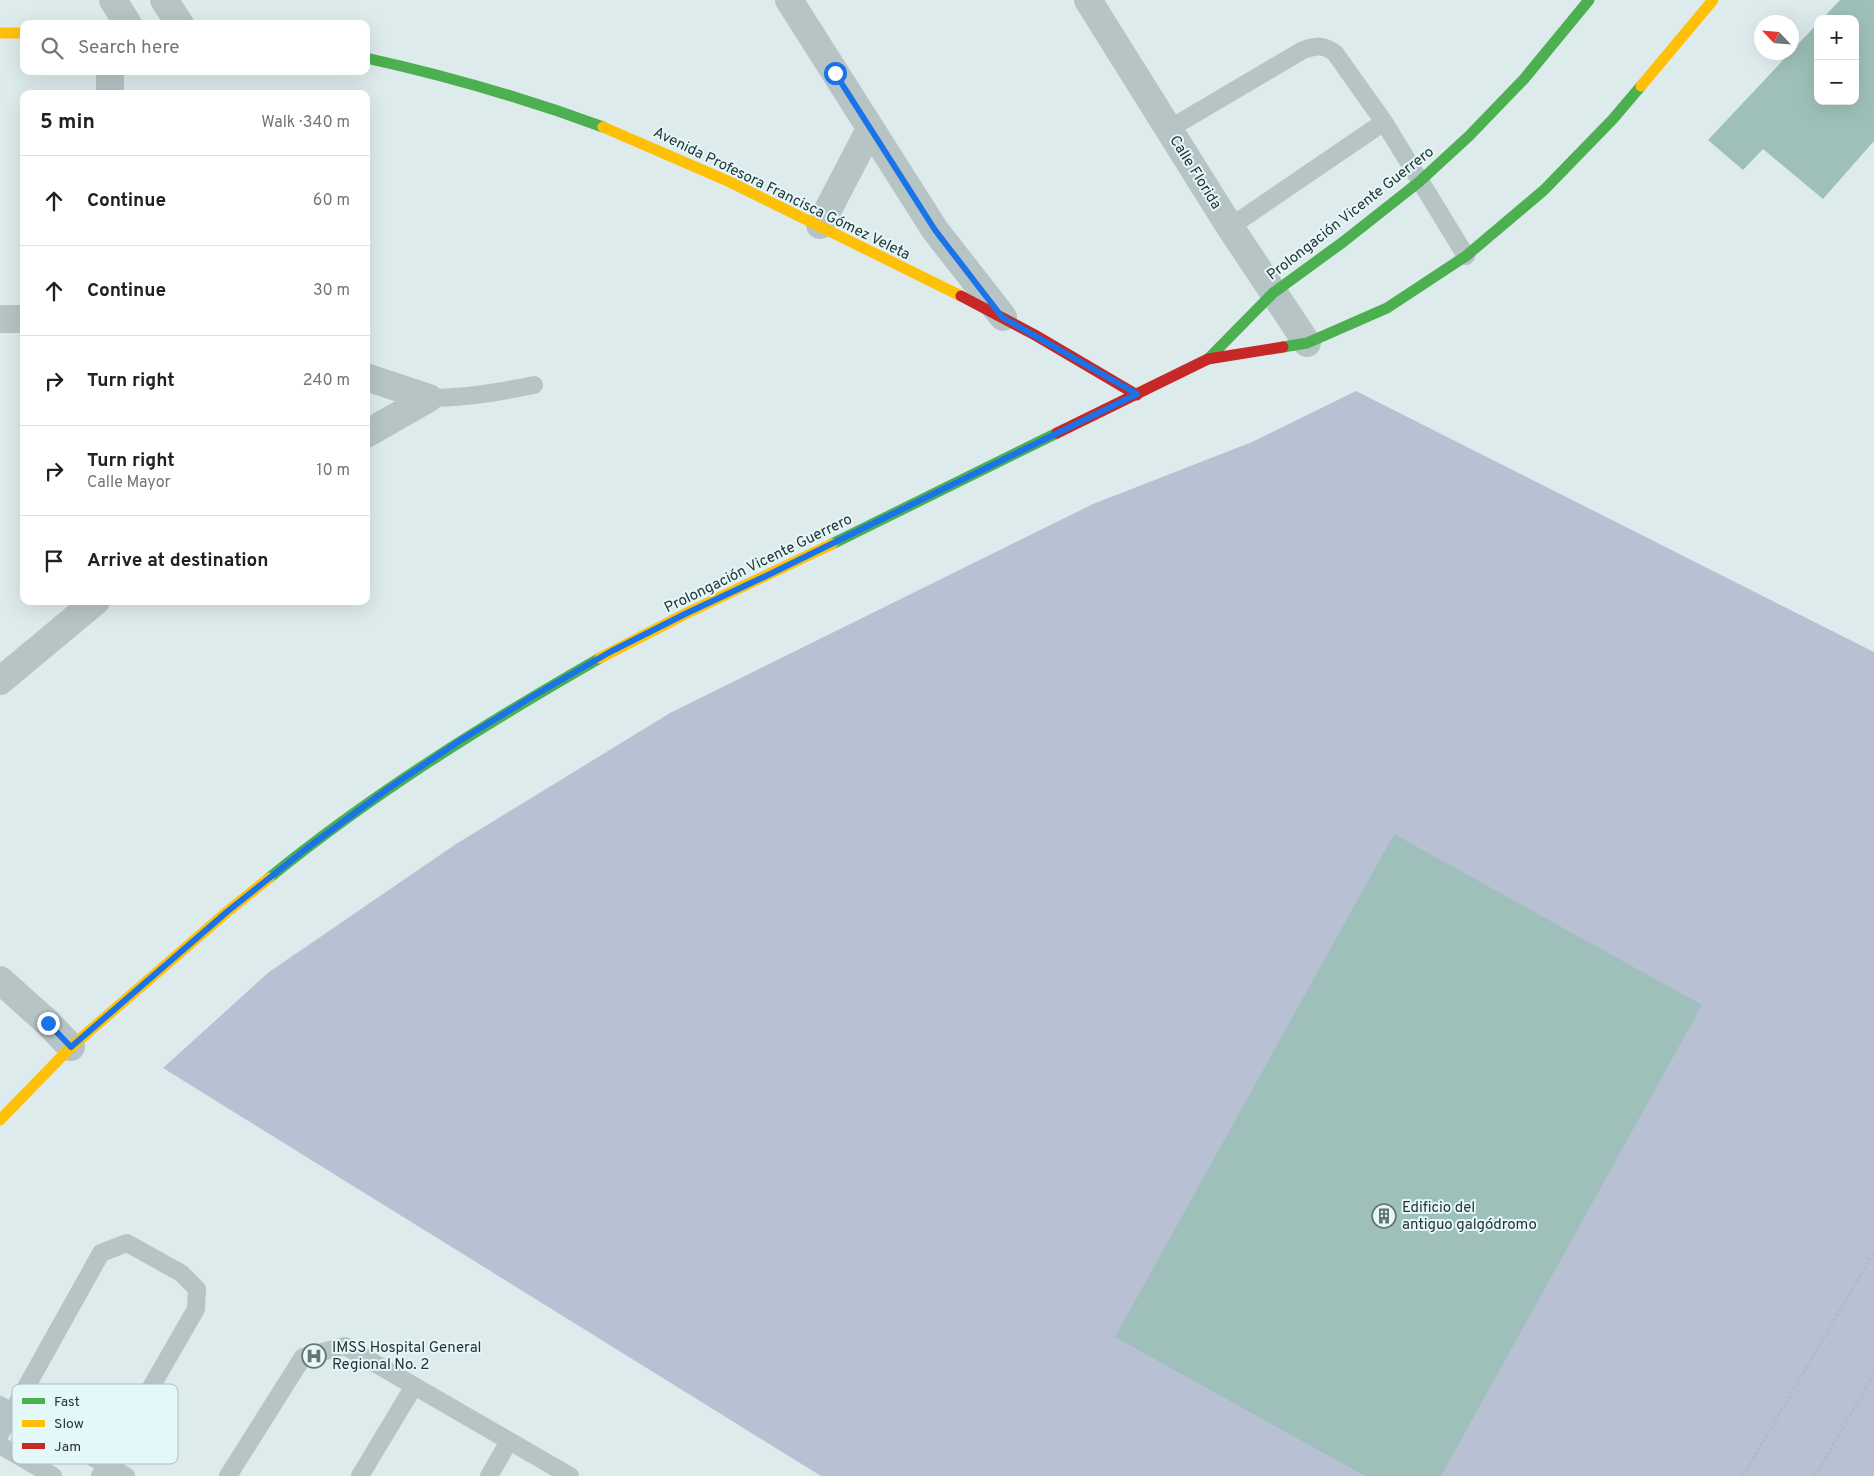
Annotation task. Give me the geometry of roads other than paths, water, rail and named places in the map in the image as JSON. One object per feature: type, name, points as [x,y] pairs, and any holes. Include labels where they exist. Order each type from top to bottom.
[{"type":"main road","name":"Prolongación Vicente Guerrero","points":[[1208,359],[1273,293],[1343,242],[1419,182],[1469,136],[1524,79],[1589,0]]},
{"type":"main road","name":"Prolongación Vicente Guerrero","points":[[0,1120],[71,1047],[228,911],[307,848],[389,788],[486,725],[610,652],[1208,359],[1307,343],[1387,308],[1466,256],[1544,190],[1613,119],[1713,0]]},
{"type":"main road","points":[[0,33],[20,33]]},
{"type":"main road","name":"Avenida Profesora Francisca Gómez Veleta","points":[[370,59],[459,80],[539,104],[633,138],[723,178],[820,225],[1002,317],[1137,394]]},
{"type":"street","points":[[113,0],[126,20]]},
{"type":"street","points":[[164,0],[177,20]]},
{"type":"street","points":[[789,0],[935,230],[1002,317]]},
{"type":"street","name":"Calle Florida","points":[[1088,0],[1230,227],[1307,343]]},
{"type":"street","points":[[110,75],[110,90]]},
{"type":"street","points":[[820,225],[870,128]]},
{"type":"street","points":[[0,319],[20,319]]},
{"type":"street","points":[[370,377],[439,398]]},
{"type":"street","points":[[370,432],[439,398]]},
{"type":"street","points":[[0,681],[91,605]]},
{"type":"street","points":[[0,980],[48,1023],[71,1047]]},
{"type":"lane","points":[[1169,129],[1303,50],[1316,46],[1326,46],[1335,53],[1384,122],[1466,256]]},
{"type":"lane","points":[[1230,227],[1384,122]]},
{"type":"lane","points":[[439,398],[496,393],[534,384]]},
{"type":"lane","points":[[21,1384],[101,1253],[126,1243],[181,1273],[197,1289],[196,1309],[153,1384]]},
{"type":"lane","points":[[228,1476],[303,1357],[344,1346],[570,1476]]},
{"type":"lane","points":[[360,1476],[414,1386]]},
{"type":"lane","points":[[0,1434],[6,1409]]},
{"type":"lane","points":[[489,1476],[509,1441]]},
{"type":"lane","points":[[0,1445],[12,1452]]},
{"type":"lane","points":[[32,1464],[53,1476]]},
{"type":"lane","points":[[103,1470],[126,1476]]},
{"type":"place","name":"Edificio del antiguo galgódromo","points":[[1384,1216]]},
{"type":"place","name":"IMSS Hospital General Regional No. 2","points":[[314,1356]]}]
